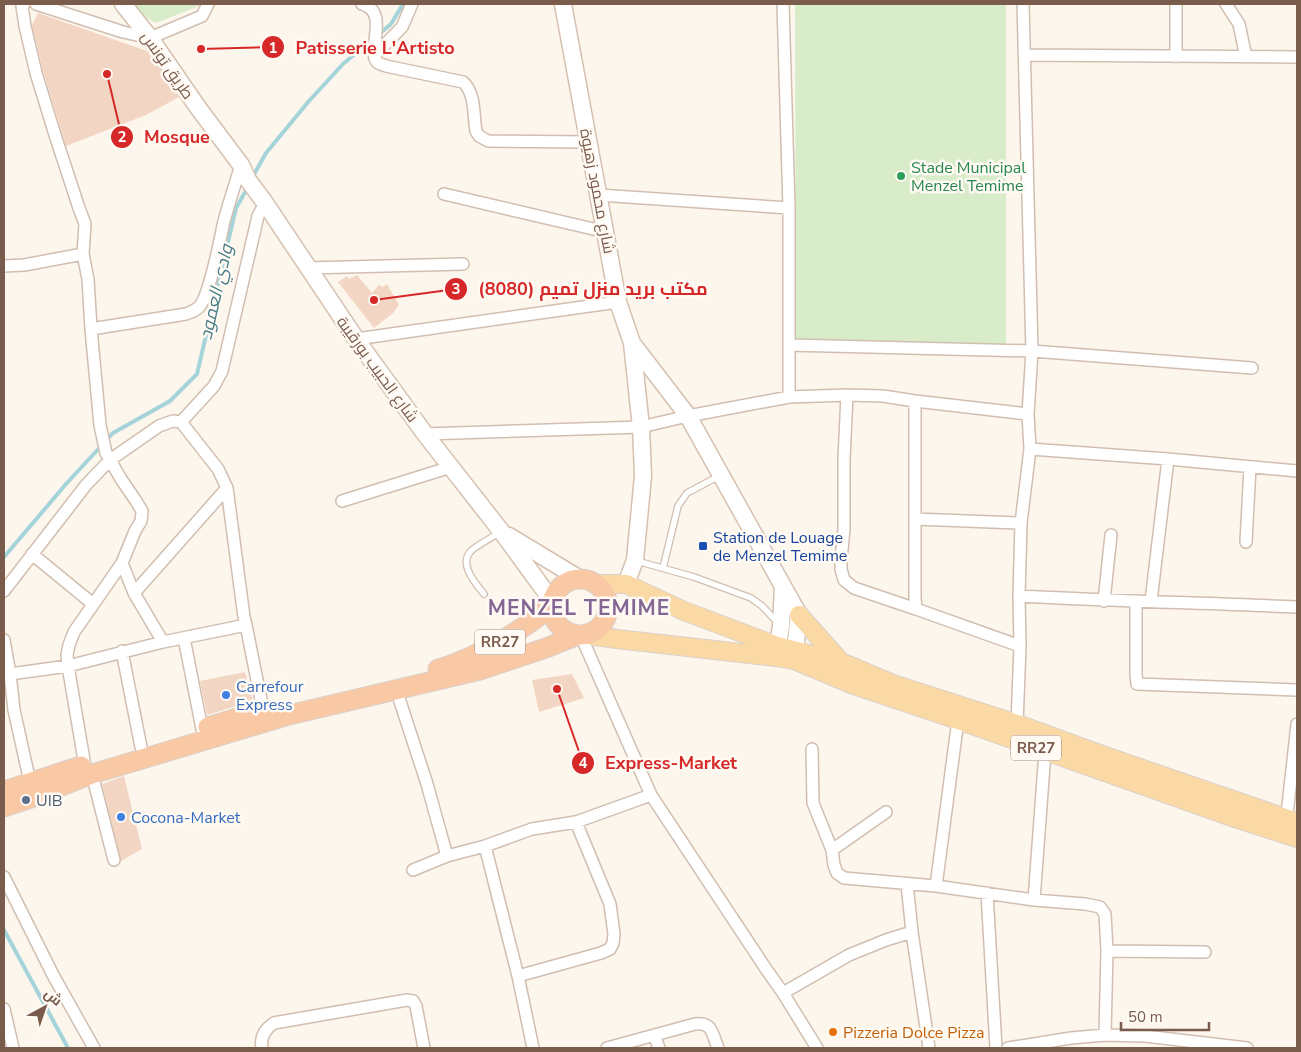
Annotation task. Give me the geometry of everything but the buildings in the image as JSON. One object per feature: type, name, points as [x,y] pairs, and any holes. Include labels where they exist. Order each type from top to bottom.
[{"type":"highway","name":"RR27","points":[[4,791],[30,782],[88,772],[290,715],[480,670],[596,631],[603,625],[609,608],[603,590],[588,582],[568,582],[554,596],[552,604],[553,615],[557,623],[570,634],[582,635]]},
{"type":"highway","name":"RR27","points":[[4,807],[141,748],[263,710],[379,680],[442,668],[475,655],[500,642],[524,627],[552,604]]},
{"type":"main road","name":"طريق تونس","points":[[123,4],[150,38],[264,202]]},
{"type":"main road","name":"شارع محمود زهيوة","points":[[563,4],[618,302],[632,343],[641,427],[643,476],[635,560],[626,584]]},
{"type":"main road","name":"شارع الحبيب بورقيبة","points":[[264,202],[356,339],[425,434],[502,531],[552,604]]},
{"type":"main road","points":[[632,343],[688,416],[800,615],[841,662]]},
{"type":"main road","name":"شارع الحبيب بورقيبة","points":[[502,531],[588,582]]},
{"type":"main road","name":"RR27","points":[[588,582],[626,584],[777,651],[795,656],[841,662],[1014,731],[1046,752],[1235,818],[1291,828]]},
{"type":"main road","points":[[777,651],[781,626],[783,587]]},
{"type":"main road","points":[[795,656],[800,615]]},
{"type":"main road","name":"RR27","points":[[582,635],[777,651]]},
{"type":"main road","name":"RR27","points":[[795,656],[851,684],[958,720],[1014,731],[1102,755],[1291,828]]},
{"type":"street","points":[[24,4],[22,6],[25,26],[36,73],[85,224],[83,254],[88,279],[100,425],[108,456],[142,511],[141,521],[135,530],[122,562],[74,632],[67,655],[88,772],[114,860]]},
{"type":"street","points":[[36,4],[123,32],[150,38],[202,16],[208,4]]},
{"type":"street","points":[[362,4],[371,9],[376,16],[376,61],[386,66],[463,82],[471,94],[476,131],[484,140],[509,142],[588,142]]},
{"type":"street","points":[[375,53],[402,27],[412,4]]},
{"type":"street","points":[[783,4],[788,208],[788,397]]},
{"type":"street","points":[[1014,731],[1020,646],[1021,523],[1030,449],[1028,414],[1032,351],[1023,4]]},
{"type":"street","points":[[1176,4],[1176,57]]},
{"type":"street","points":[[1226,4],[1239,24],[1246,57]]},
{"type":"street","points":[[1024,56],[1297,57]]},
{"type":"street","points":[[91,329],[186,314],[200,306],[208,284],[225,218],[245,173]]},
{"type":"street","points":[[444,194],[606,232]]},
{"type":"street","points":[[599,195],[788,208]]},
{"type":"street","points":[[180,422],[214,386],[222,371],[258,216],[264,202]]},
{"type":"street","points":[[4,266],[24,265],[83,254]]},
{"type":"street","points":[[307,268],[463,264]]},
{"type":"street","points":[[356,339],[618,302]]},
{"type":"street","points":[[789,345],[1032,351],[1252,368]]},
{"type":"street","points":[[425,434],[641,427],[788,397],[846,395],[883,396],[1028,414]]},
{"type":"street","points":[[846,395],[844,528],[841,560],[841,569],[846,583],[854,588],[1020,646]]},
{"type":"street","points":[[915,401],[916,609]]},
{"type":"street","points":[[4,591],[108,456],[159,426],[173,421],[180,422],[218,469],[227,488],[244,618],[263,710]]},
{"type":"street","points":[[1030,449],[1297,471]]},
{"type":"street","points":[[1151,601],[1168,459]]},
{"type":"street","points":[[1246,542],[1250,466]]},
{"type":"street","points":[[342,501],[451,467]]},
{"type":"street","points":[[134,593],[227,488]]},
{"type":"street","points":[[915,519],[1021,523]]},
{"type":"street","points":[[1104,601],[1112,535]]},
{"type":"street","points":[[32,554],[93,604]]},
{"type":"street","points":[[122,562],[134,593],[163,642]]},
{"type":"street","points":[[1019,596],[1104,601],[1297,607]]},
{"type":"street","points":[[1136,601],[1137,684],[1297,690]]},
{"type":"street","points":[[10,674],[68,666],[163,642],[246,626]]},
{"type":"street","points":[[582,635],[651,795],[783,993],[817,1048]]},
{"type":"street","points":[[184,638],[202,729]]},
{"type":"street","points":[[4,640],[14,710],[30,782]]},
{"type":"street","points":[[122,652],[141,748]]},
{"type":"street","points":[[396,690],[427,784],[446,856]]},
{"type":"street","points":[[936,886],[958,720]]},
{"type":"street","points":[[1291,828],[1297,724]]},
{"type":"street","points":[[812,749],[813,803],[832,850],[834,866],[837,873],[844,878],[936,886],[1100,907],[1105,914],[1107,951],[1105,1035]]},
{"type":"street","points":[[1034,900],[1046,752]]},
{"type":"street","points":[[413,870],[446,856],[485,846],[532,829],[576,822],[651,795]]},
{"type":"street","points":[[832,850],[886,812]]},
{"type":"street","points":[[518,976],[601,953],[610,949],[614,943],[610,904],[576,822]]},
{"type":"street","points":[[485,846],[518,976],[533,1048]]},
{"type":"street","points":[[4,877],[53,975],[94,1048]]},
{"type":"street","points":[[907,884],[929,1048]]},
{"type":"street","points":[[987,893],[996,1048]]},
{"type":"street","points":[[783,993],[849,955],[912,932]]},
{"type":"street","points":[[1107,951],[1205,952]]},
{"type":"street","points":[[262,1048],[263,1034],[274,1023],[407,1000],[413,1001],[416,1006],[424,1048]]},
{"type":"street","points":[[4,1009],[13,1048]]},
{"type":"street","points":[[607,1048],[702,1023],[710,1028],[718,1048]]},
{"type":"street","points":[[654,1035],[659,1048]]},
{"type":"street","points":[[1008,1048],[1105,1035],[1145,1036],[1247,1048]]},
{"type":"lane","points":[[663,568],[678,506],[687,493],[721,475]]},
{"type":"lane","points":[[484,594],[470,577],[466,560],[470,552],[502,531]]},
{"type":"lane","points":[[635,560],[694,577],[752,598],[781,626]]},
{"type":"green space","points":[[133,4],[204,4],[156,23],[143,16]]},
{"type":"green space","name":"Stade Municipal Menzel Temime","points":[[795,4],[1006,4],[1006,350],[796,348]]},
{"type":"waterway","name":"وادي العمود","points":[[378,35],[391,24],[403,4]]},
{"type":"waterway","name":"وادي العمود","points":[[252,178],[266,153],[309,101],[343,64],[373,39]]},
{"type":"waterway","name":"وادي العمود","points":[[106,440],[113,433],[170,401],[197,374],[236,208],[248,187]]},
{"type":"waterway","name":"وادي العمود","points":[[4,557],[102,445]]},
{"type":"waterway","name":"وادي العمود","points":[[4,930],[68,1048]]},
{"type":"place","name":"Patisserie L'Artisto","points":[[201,49]]},
{"type":"place","name":"Mosque","points":[[107,74]]},
{"type":"place","name":"Stade Municipal Menzel Temime","points":[[901,176]]},
{"type":"place","name":"مكتب بريد منزل تميم (8080)","points":[[374,300]]},
{"type":"place","name":"Station de Louage de Menzel Temime","points":[[703,546]]},
{"type":"place","name":"Express-Market","points":[[557,689]]},
{"type":"place","name":"Carrefour Express","points":[[226,695]]},
{"type":"place","name":"UIB","points":[[26,800]]},
{"type":"place","name":"Cocona-Market","points":[[121,817]]},
{"type":"place","name":"Pizzeria Dolce Pizza","points":[[833,1032]]},
{"type":"district","name":"MENZEL TEMIME","points":[[579,608]]}]
